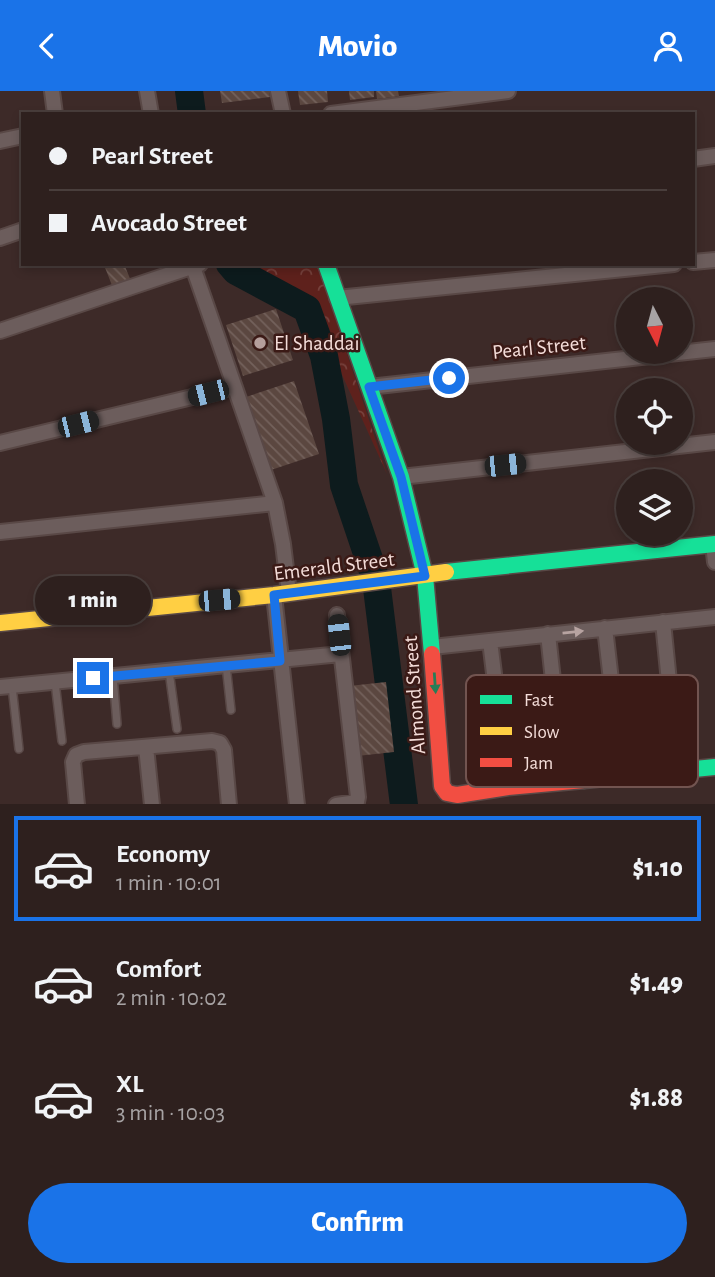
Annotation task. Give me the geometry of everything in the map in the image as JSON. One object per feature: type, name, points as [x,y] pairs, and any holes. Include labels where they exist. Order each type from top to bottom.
[{"type":"street","points":[[52,91],[55,112]]},
{"type":"street","points":[[148,91],[151,112]]},
{"type":"street","points":[[278,91],[283,112]]},
{"type":"street","points":[[346,112],[508,91]]},
{"type":"street","points":[[0,141],[21,136]]},
{"type":"street","points":[[695,159],[715,156]]},
{"type":"street","points":[[0,238],[21,231]]},
{"type":"street","points":[[695,262],[715,260]]},
{"type":"street","points":[[0,331],[192,266]]},
{"type":"street","points":[[195,266],[275,503],[283,544],[280,661],[297,804]]},
{"type":"street","name":"Almond Street","points":[[327,266],[401,477],[426,583],[442,786],[447,793],[457,795],[508,787]]},
{"type":"street","points":[[337,298],[654,266]]},
{"type":"street","name":"Pearl Street","points":[[369,387],[715,349]]},
{"type":"street","points":[[0,443],[234,387]]},
{"type":"street","points":[[401,477],[715,442]]},
{"type":"street","points":[[0,532],[275,503]]},
{"type":"street","points":[[714,544],[715,562]]},
{"type":"street","name":"Emerald Street","points":[[0,623],[377,582],[426,583],[492,566],[714,544]]},
{"type":"street","points":[[336,804],[357,802],[358,797],[337,615]]},
{"type":"street","points":[[432,647],[715,617]]},
{"type":"street","points":[[663,622],[668,675]]},
{"type":"street","points":[[605,628],[610,675]]},
{"type":"street","points":[[548,634],[552,675]]},
{"type":"street","points":[[490,641],[494,675]]},
{"type":"street","points":[[6,686],[341,654]]},
{"type":"street","points":[[77,804],[73,762],[76,755],[84,752],[212,741],[220,743],[224,750],[229,804]]},
{"type":"street","points":[[146,747],[152,804]]},
{"type":"lane","points":[[226,666],[231,709]]},
{"type":"lane","points":[[169,671],[177,729]]},
{"type":"lane","points":[[113,676],[117,724]]},
{"type":"lane","points":[[55,682],[62,741]]},
{"type":"lane","points":[[6,686],[19,749]]},
{"type":"green space","points":[[241,266],[318,266],[387,474],[309,302],[261,281]]},
{"type":"building","points":[[220,91],[269,91],[270,97],[222,103]]},
{"type":"building","points":[[298,91],[327,91],[328,102],[300,105]]},
{"type":"building","points":[[349,91],[374,91],[374,97],[350,100]]},
{"type":"building","points":[[376,91],[398,91],[399,96],[377,99]]},
{"type":"building","points":[[104,266],[125,266],[131,281],[113,288]]},
{"type":"building","name":"El Shaddai","points":[[276,309],[293,360],[243,376],[226,325]]},
{"type":"building","points":[[294,381],[319,454],[271,470],[246,397]]},
{"type":"building","points":[[386,682],[394,752],[357,756],[349,686]]},
{"type":"waterway","points":[[189,91],[192,112]]},
{"type":"waterway","points":[[232,266],[236,271],[307,309],[324,356],[336,419],[344,485],[376,580],[404,804]]},
{"type":"traffic: fast","points":[[327,266],[401,477],[425,576],[432,654]]},
{"type":"traffic: fast","points":[[446,572],[715,544]]},
{"type":"traffic: fast","points":[[698,769],[715,767]]},
{"type":"traffic: slow","points":[[0,623],[274,595],[446,572]]},
{"type":"traffic: jam","points":[[432,654],[442,786],[447,793],[457,795],[508,787]]},
{"type":"place","name":"El Shaddai","points":[[260,343]]},
{"type":"route","points":[[93,678],[280,661],[274,595],[425,576],[401,477],[369,387],[449,378]]}]
